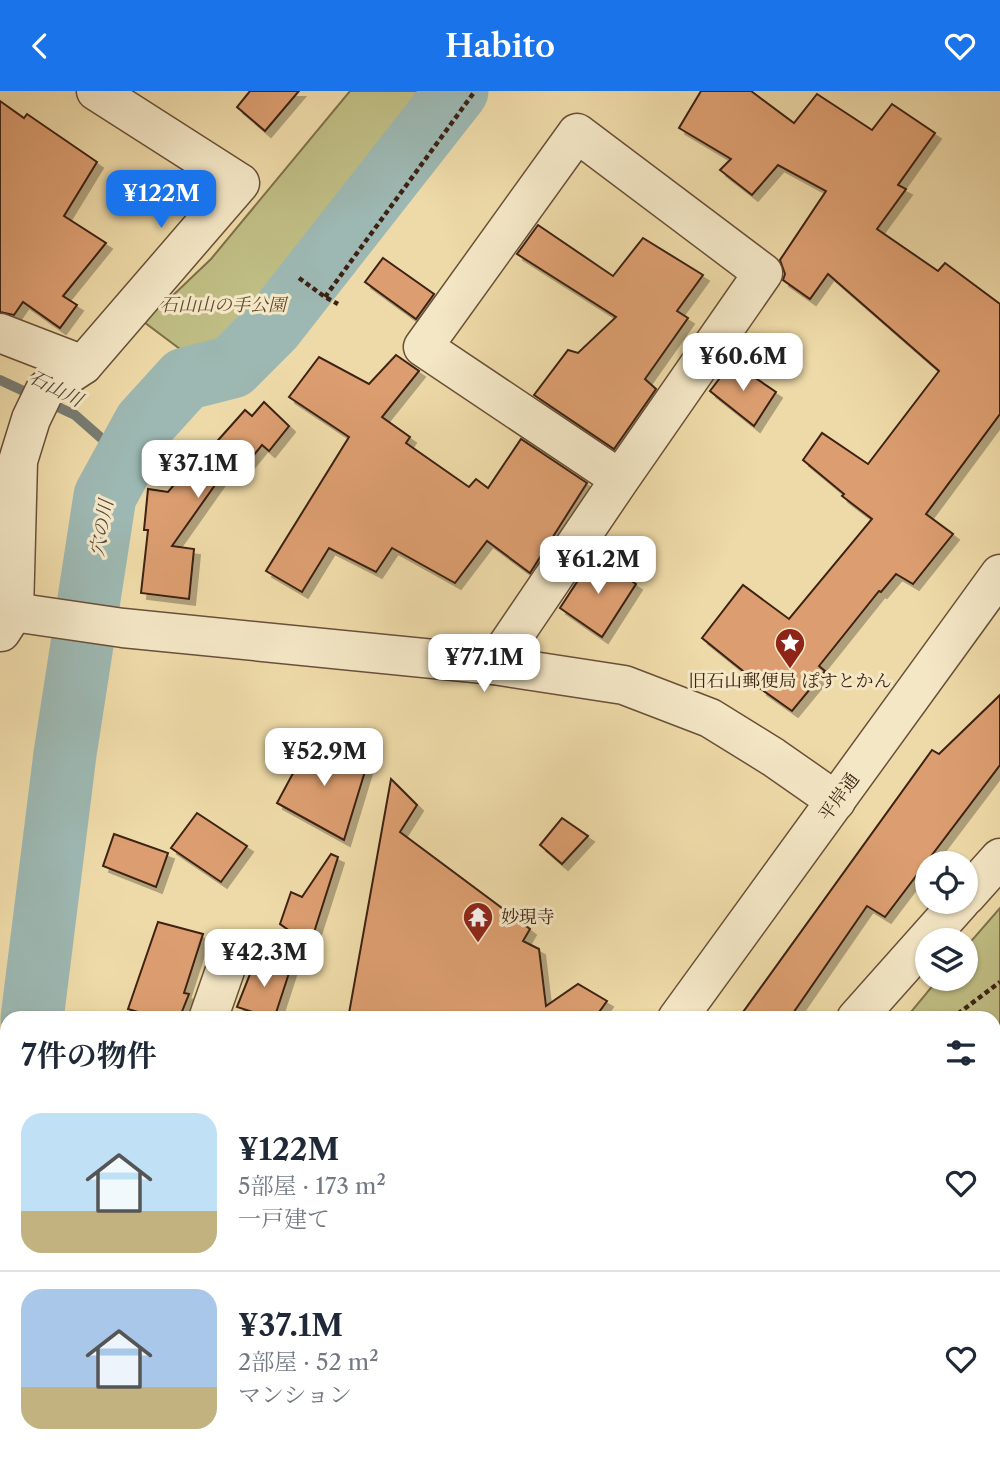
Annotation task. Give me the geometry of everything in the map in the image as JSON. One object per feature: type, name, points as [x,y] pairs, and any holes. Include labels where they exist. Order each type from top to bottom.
[{"type":"street","points":[[96,91],[240,183],[83,365],[38,405],[18,461],[13,618],[494,665],[624,685],[710,718],[836,801]]},
{"type":"street","points":[[494,665],[764,273],[577,133],[424,347],[620,479]]},
{"type":"street","points":[[0,333],[83,365]]},
{"type":"street","name":"平岸通","points":[[683,1011],[1000,574]]},
{"type":"street","points":[[978,883],[1000,858]]},
{"type":"street","points":[[863,1011],[949,914]]},
{"type":"street","points":[[211,1011],[230,956]]},
{"type":"path","points":[[325,297],[475,91]]},
{"type":"path","points":[[299,278],[338,304]]},
{"type":"path","points":[[962,1011],[1000,982]]},
{"type":"green space","name":"石山山の手公園","points":[[350,91],[432,91],[364,174],[319,252],[277,306],[253,334],[208,370],[140,319],[167,301],[211,259]]},
{"type":"green space","points":[[1000,908],[1000,1011],[912,1011],[928,991],[978,991],[978,933]]},
{"type":"building","points":[[250,91],[299,91],[265,131],[237,107]]},
{"type":"building","points":[[701,91],[751,91],[794,123],[817,94],[872,130],[892,104],[935,133],[898,185],[906,189],[877,229],[938,271],[945,263],[1000,304],[1000,414],[926,514],[953,534],[913,584],[896,574],[881,592],[879,591],[819,666],[825,671],[792,711],[761,689],[763,687],[702,638],[743,585],[789,619],[872,519],[803,460],[822,433],[868,464],[939,371],[828,274],[810,299],[783,280],[785,274],[780,260],[826,191],[778,165],[752,195],[720,170],[731,159],[679,128]]},
{"type":"building","points":[[0,101],[24,118],[27,114],[97,162],[64,216],[106,243],[63,296],[77,305],[60,328],[23,302],[14,315],[0,312]]},
{"type":"building","points":[[538,225],[613,276],[643,238],[703,275],[677,311],[688,318],[645,379],[656,389],[614,449],[534,395],[568,350],[578,353],[616,317],[517,254]]},
{"type":"building","points":[[383,258],[434,294],[416,319],[365,282]]},
{"type":"building","points":[[396,355],[419,371],[382,417],[410,437],[406,443],[469,487],[476,479],[488,488],[521,439],[587,483],[530,573],[487,541],[455,583],[392,548],[376,572],[329,548],[302,592],[266,571],[349,437],[289,397],[319,357],[369,384]]},
{"type":"building","points":[[732,362],[776,392],[754,426],[710,391]]},
{"type":"building","points":[[264,402],[289,426],[269,451],[262,445],[236,477],[227,468],[172,546],[194,549],[189,599],[141,593],[148,530],[144,530],[148,489],[168,492],[201,453],[204,456],[245,410],[252,416]]},
{"type":"building","points":[[594,556],[636,584],[602,637],[560,608]]},
{"type":"building","points":[[1000,695],[1000,765],[935,851],[915,851],[915,877],[885,917],[867,906],[795,1011],[744,1011],[932,750],[939,754]]},
{"type":"building","points":[[313,736],[366,768],[344,840],[277,803]]},
{"type":"building","points":[[391,779],[417,805],[400,832],[530,929],[523,941],[539,949],[546,1006],[578,984],[607,1001],[600,1011],[349,1011]]},
{"type":"building","points":[[197,813],[247,846],[221,882],[171,848]]},
{"type":"building","points":[[562,818],[588,836],[562,864],[540,845]]},
{"type":"building","points":[[114,834],[168,853],[156,887],[103,866]]},
{"type":"building","points":[[331,854],[338,857],[310,945],[280,924],[291,892],[302,897]]},
{"type":"building","points":[[158,922],[203,934],[184,993],[189,994],[182,1011],[128,1009]]},
{"type":"building","points":[[256,959],[290,970],[277,1011],[249,1011],[237,1007]]},
{"type":"waterway","name":"穴の川","points":[[33,1011],[65,754],[105,496],[145,423],[185,379],[232,367],[272,327],[457,91]]},
{"type":"waterway","name":"石山川","points":[[0,380],[75,415],[125,459]]},
{"type":"place","name":"旧石山郵便局 ぽすとかん","points":[[790,670]]},
{"type":"place","name":"妙現寺","points":[[478,944]]}]
